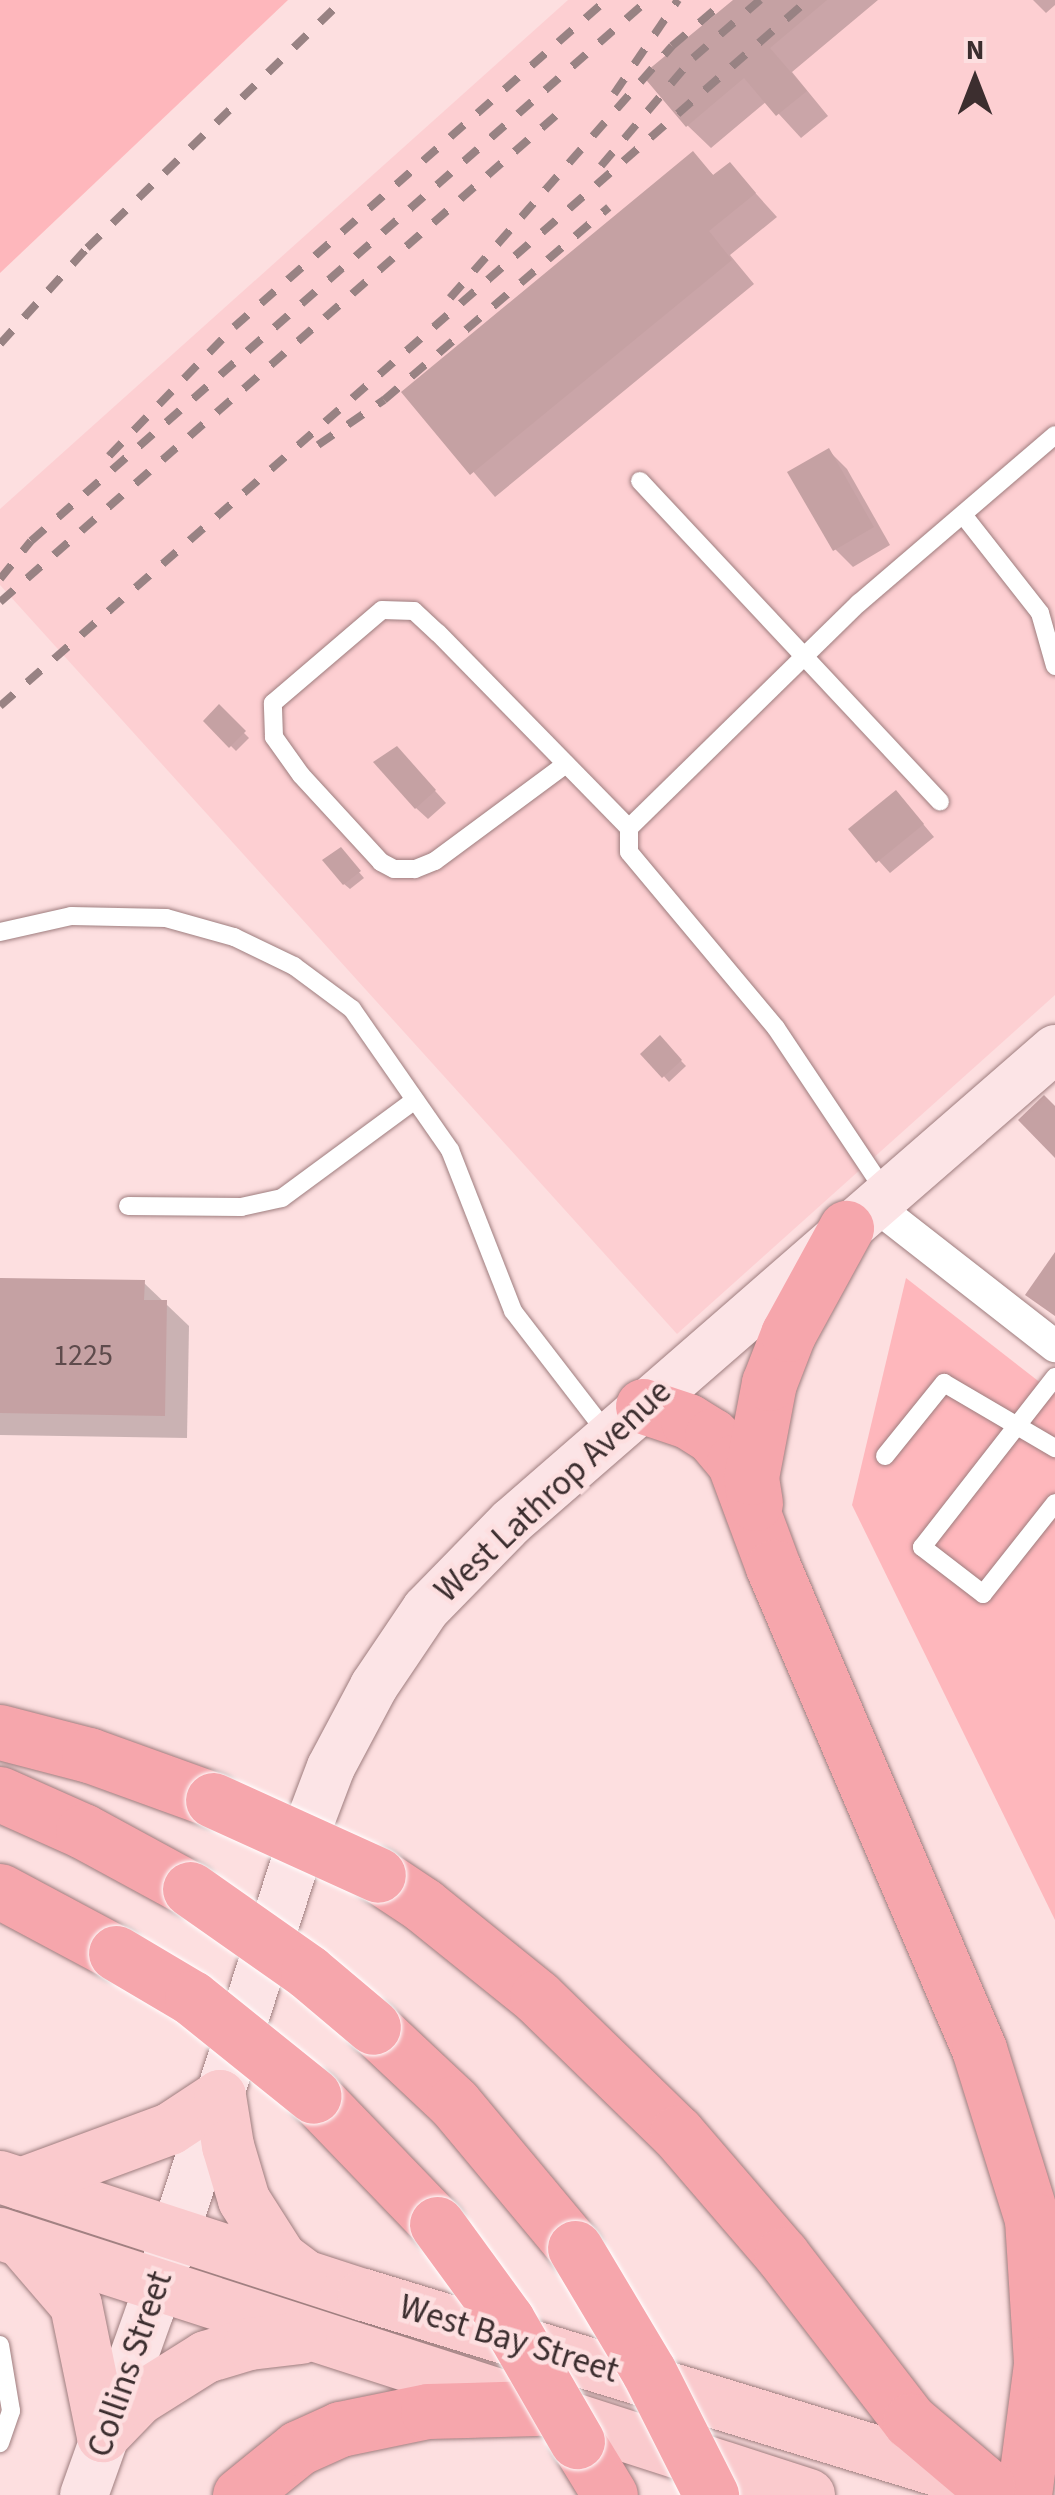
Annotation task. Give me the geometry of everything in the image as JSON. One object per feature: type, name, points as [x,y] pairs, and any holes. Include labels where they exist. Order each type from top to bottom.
[{"type":"highway","points":[[0,1732],[89,1755],[213,1800],[378,1875],[423,1905],[537,1996],[678,2133],[782,2255],[910,2422],[1010,2492],[1041,2364],[1032,2219],[980,2049],[773,1567],[751,1477],[768,1383],[788,1334],[869,1208]]},
{"type":"highway","points":[[627,1421],[688,1420],[712,1436],[734,1462],[758,1516]]},
{"type":"highway","points":[[0,1794],[83,1831],[190,1890],[308,1972],[374,2027],[454,2103],[574,2248],[648,2372],[710,2495]]},
{"type":"highway","points":[[0,1891],[116,1952],[192,1998],[314,2096],[437,2224],[506,2320],[588,2495]]},
{"type":"highway","points":[[240,2495],[298,2448],[340,2429],[428,2412],[556,2424],[610,2495]]},
{"type":"main road","points":[[10,2181],[170,2129],[220,2096],[228,2146],[244,2200],[281,2258],[302,2274]]},
{"type":"main road","name":"West Bay Street","points":[[10,2181],[1010,2492]]},
{"type":"main road","points":[[10,2237],[76,2305],[103,2436]]},
{"type":"main road","name":"West Bay Street","points":[[10,2237],[320,2338],[556,2424],[809,2495]]},
{"type":"main road","points":[[103,2436],[139,2399],[206,2357],[250,2344],[320,2338]]},
{"type":"street","name":"West Lathrop Avenue","points":[[176,2232],[296,1859],[331,1767],[374,1686],[426,1609],[511,1522],[1055,1049]]},
{"type":"street","points":[[869,1208],[1055,1346]]},
{"type":"street","name":"Collins Street","points":[[84,2495],[176,2232]]},
{"type":"lane","points":[[869,1208],[776,1028],[629,852],[630,828],[803,657],[1055,435]]},
{"type":"lane","points":[[640,481],[940,802]]},
{"type":"lane","points":[[964,516],[1048,612],[1055,666]]},
{"type":"lane","points":[[566,764],[435,861],[415,870],[394,870],[381,862],[301,775],[274,737],[273,703],[382,610],[414,611],[630,828]]},
{"type":"lane","points":[[0,932],[71,916],[166,918],[234,937],[294,966],[352,1009],[450,1150],[513,1310],[627,1421]]},
{"type":"lane","points":[[128,1206],[241,1207],[282,1198],[416,1100]]},
{"type":"lane","points":[[1055,1377],[1015,1423],[922,1547],[983,1594],[1055,1503]]},
{"type":"lane","points":[[884,1456],[944,1383],[1055,1448]]},
{"type":"lane","points":[[0,2345],[11,2411],[2,2432]]},
{"type":"shaded area","points":[[0,0],[288,0],[0,273]]},
{"type":"shaded area","points":[[568,0],[1055,0],[1055,995],[677,1334],[0,585],[0,509]]},
{"type":"shaded area","points":[[906,1278],[1055,1394],[1055,1920],[852,1505]]},
{"type":"building","points":[[733,0],[827,0],[770,48],[807,91],[776,116],[744,78],[686,127],[642,75]]},
{"type":"building","points":[[693,151],[713,175],[730,162],[756,193],[709,231],[732,260],[470,475],[401,392]]},
{"type":"building","points":[[829,448],[874,527],[833,551],[787,472]]},
{"type":"building","points":[[219,704],[246,731],[229,748],[203,721]]},
{"type":"building","points":[[397,746],[436,790],[415,809],[373,762]]},
{"type":"building","points":[[896,790],[924,824],[876,863],[848,829]]},
{"type":"building","points":[[341,847],[361,871],[343,885],[322,860]]},
{"type":"building","points":[[660,1035],[682,1060],[662,1078],[640,1054]]},
{"type":"building","points":[[1044,1095],[1055,1106],[1055,1158],[1018,1120]]},
{"type":"building","points":[[1055,1252],[1055,1316],[1025,1295]]},
{"type":"building","points":[[0,1278],[145,1280],[144,1300],[167,1300],[165,1416],[0,1413]]},
{"type":"railway","points":[[0,344],[87,248],[343,0]]},
{"type":"railway","points":[[109,456],[234,327],[606,0]]},
{"type":"railway","points":[[0,579],[31,541],[648,0]]},
{"type":"railway","points":[[614,94],[678,0]]},
{"type":"railway","points":[[450,298],[672,46],[726,0]]},
{"type":"railway","points":[[601,166],[693,58],[760,0]]},
{"type":"railway","points":[[0,706],[808,0]]},
{"type":"railway","points":[[0,602],[560,112]]},
{"type":"railway","points":[[318,445],[384,400],[609,207]]}]
